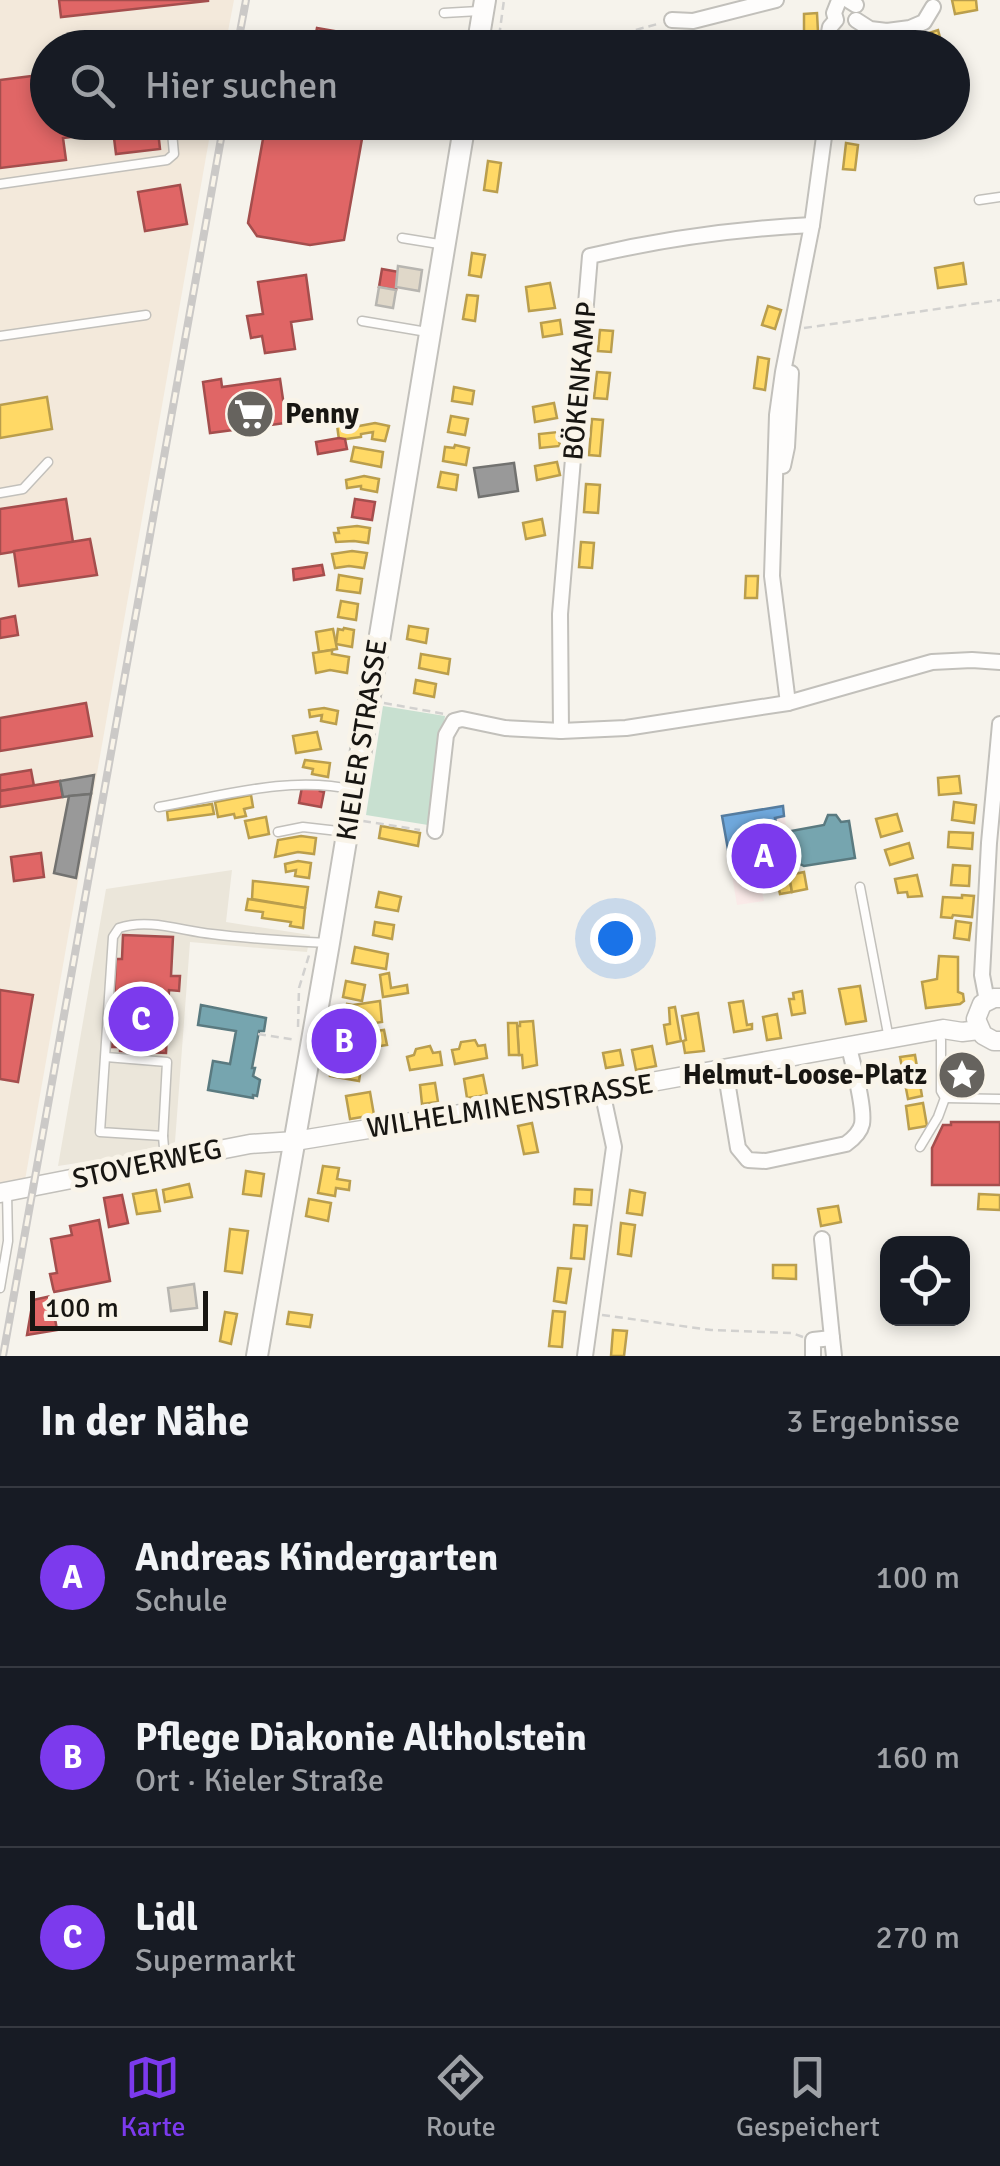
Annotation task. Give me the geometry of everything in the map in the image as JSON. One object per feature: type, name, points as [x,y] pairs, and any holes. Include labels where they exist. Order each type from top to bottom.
[{"type":"main road","name":"KIELER STRASSE","points":[[257,1356],[354,826],[354,790],[462,140]]},
{"type":"street","points":[[672,20],[693,22],[776,0]]},
{"type":"street","points":[[829,30],[836,20],[834,13],[849,4],[870,29],[878,30]]},
{"type":"street","points":[[895,30],[924,22],[933,7]]},
{"type":"street","points":[[788,702],[772,576],[777,414],[824,140]]},
{"type":"street","name":"BÖKENKAMP","points":[[561,732],[560,614],[590,256],[655,240],[742,228],[812,225]]},
{"type":"street","points":[[435,831],[446,736],[454,721],[561,732],[626,728],[788,702],[932,662],[1000,662]]},
{"type":"street","points":[[1000,724],[982,975],[988,1039],[1000,1041]]},
{"type":"street","name":"WILHELMINENSTRASSE","points":[[295,1141],[602,1092],[889,1040],[940,1030],[986,1011]]},
{"type":"street","points":[[725,1069],[738,1148],[748,1160],[766,1161],[846,1144],[856,1136],[862,1125],[850,1046]]},
{"type":"street","points":[[585,1356],[614,1147],[602,1092]]},
{"type":"street","name":"STOVERWEG","points":[[3,1193],[250,1144],[295,1141]]},
{"type":"street","points":[[822,1239],[834,1356]]},
{"type":"street","points":[[813,1348],[832,1338]]},
{"type":"lane","points":[[444,13],[484,6]]},
{"type":"lane","points":[[0,184],[167,160],[174,154],[173,140]]},
{"type":"lane","points":[[979,200],[1000,197]]},
{"type":"lane","points":[[402,238],[444,245]]},
{"type":"lane","points":[[0,336],[146,315]]},
{"type":"lane","points":[[362,321],[431,332]]},
{"type":"lane","points":[[0,494],[23,490],[48,462]]},
{"type":"lane","points":[[158,806],[272,787],[310,784],[354,790]]},
{"type":"lane","points":[[278,832],[354,826]]},
{"type":"lane","points":[[860,887],[889,1040]]},
{"type":"lane","points":[[163,1136],[100,1132],[114,937],[119,928],[131,924],[169,926],[211,934],[330,943]]},
{"type":"lane","points":[[940,1030],[941,1092],[945,1098]]},
{"type":"lane","points":[[106,1057],[167,1062],[165,1160]]},
{"type":"lane","points":[[945,1098],[1000,1099]]},
{"type":"lane","points":[[920,1147],[945,1098]]},
{"type":"lane","points":[[0,1288],[9,1215],[3,1193]]},
{"type":"path","points":[[494,30],[504,0]]},
{"type":"path","points":[[636,30],[672,20]]},
{"type":"path","points":[[791,330],[1000,300]]},
{"type":"path","points":[[382,702],[442,712],[454,721]]},
{"type":"path","points":[[354,826],[435,831]]},
{"type":"path","points":[[258,1034],[298,1041]]},
{"type":"path","points":[[591,1314],[711,1330],[792,1333],[813,1348]]},
{"type":"shaded area","points":[[0,0],[234,0],[228,30],[30,30],[30,140],[209,140],[25,1180],[0,1184]]},
{"type":"shaded area","points":[[783,806],[787,832],[775,834],[777,846],[798,847],[800,864],[761,873],[764,901],[737,905],[722,816]]},
{"type":"shaded area","points":[[232,870],[226,922],[310,935],[307,952],[190,942],[175,1142],[149,1152],[58,1166],[106,889]]},
{"type":"green space","points":[[383,706],[445,716],[428,825],[366,815]]},
{"type":"building: Wohnen","points":[[952,0],[976,0],[977,10],[955,14]]},
{"type":"building: Wohnen","points":[[817,13],[818,30],[804,30],[804,14]]},
{"type":"building: Wohnen","points":[[846,143],[858,145],[855,170],[843,169]]},
{"type":"building: Wohnen","points":[[488,161],[501,163],[497,192],[484,190]]},
{"type":"building: Wohnen","points":[[472,253],[485,255],[481,277],[469,275]]},
{"type":"building: Wohnen","points":[[963,263],[966,284],[938,288],[935,268]]},
{"type":"building: Wohnen","points":[[550,283],[555,308],[529,311],[526,287]]},
{"type":"building: Wohnen","points":[[467,295],[478,296],[475,321],[463,319]]},
{"type":"building: Wohnen","points":[[768,306],[781,310],[775,329],[762,325]]},
{"type":"building: Wohnen","points":[[560,320],[562,334],[543,337],[541,323]]},
{"type":"building: Wohnen","points":[[600,330],[613,331],[611,352],[598,351]]},
{"type":"building: Wohnen","points":[[758,357],[769,359],[765,390],[754,388]]},
{"type":"building: Wohnen","points":[[597,372],[610,373],[607,399],[594,398]]},
{"type":"building: Wohnen","points":[[454,387],[474,391],[472,404],[452,401]]},
{"type":"building: Wohnen","points":[[47,397],[52,429],[0,438],[0,405]]},
{"type":"building: Wohnen","points":[[554,403],[557,418],[535,422],[533,407]]},
{"type":"building: Wohnen","points":[[451,416],[468,419],[465,435],[448,432]]},
{"type":"building: Wohnen","points":[[592,419],[603,420],[600,456],[589,455]]},
{"type":"building: Wohnen","points":[[358,422],[359,426],[389,426],[385,441],[372,439],[373,432],[339,440],[337,425]]},
{"type":"building: Wohnen","points":[[558,432],[560,446],[540,448],[539,434]]},
{"type":"building: Wohnen","points":[[354,447],[383,452],[381,467],[351,461]]},
{"type":"building: Wohnen","points":[[445,447],[469,448],[466,465],[443,461]]},
{"type":"building: Wohnen","points":[[557,462],[560,475],[537,480],[535,466]]},
{"type":"building: Wohnen","points":[[441,472],[458,475],[456,490],[438,487]]},
{"type":"building: Wohnen","points":[[364,476],[379,479],[377,492],[361,486],[347,488],[346,480]]},
{"type":"building: Wohnen","points":[[586,484],[600,485],[598,513],[584,512]]},
{"type":"building: Wohnen","points":[[542,519],[545,535],[526,539],[523,523]]},
{"type":"building: Wohnen","points":[[338,528],[370,528],[368,543],[336,542],[334,533],[339,533]]},
{"type":"building: Wohnen","points":[[581,542],[594,543],[592,568],[579,567]]},
{"type":"building: Wohnen","points":[[367,553],[364,568],[335,568],[332,554]]},
{"type":"building: Wohnen","points":[[339,575],[362,579],[360,593],[337,590]]},
{"type":"building: Wohnen","points":[[746,576],[758,576],[757,598],[745,598]]},
{"type":"building: Wohnen","points":[[341,601],[358,604],[356,620],[338,617]]},
{"type":"building: Wohnen","points":[[409,626],[428,629],[426,643],[407,639]]},
{"type":"building: Wohnen","points":[[333,629],[337,649],[319,652],[316,632]]},
{"type":"building: Wohnen","points":[[338,629],[354,630],[352,647],[336,644]]},
{"type":"building: Wohnen","points":[[332,650],[332,654],[349,657],[347,673],[316,673],[313,653]]},
{"type":"building: Wohnen","points":[[421,654],[450,659],[448,674],[419,668]]},
{"type":"building: Wohnen","points":[[416,680],[436,684],[434,697],[414,693]]},
{"type":"building: Wohnen","points":[[309,710],[338,711],[336,724],[321,721],[322,715],[310,717]]},
{"type":"building: Wohnen","points":[[317,732],[321,749],[296,753],[293,736]]},
{"type":"building: Wohnen","points":[[305,760],[330,763],[328,777],[312,774],[313,769],[303,767]]},
{"type":"building: Wohnen","points":[[959,776],[961,793],[939,795],[938,778]]},
{"type":"building: Wohnen","points":[[251,795],[253,807],[244,809],[246,816],[218,817],[215,802]]},
{"type":"building: Wohnen","points":[[954,802],[976,805],[974,823],[952,820]]},
{"type":"building: Wohnen","points":[[212,804],[214,814],[168,820],[167,811]]},
{"type":"building: Wohnen","points":[[897,814],[902,831],[881,837],[876,819]]},
{"type":"building: Wohnen","points":[[266,817],[269,834],[249,838],[245,821]]},
{"type":"building: Wohnen","points":[[381,826],[420,833],[418,846],[379,838]]},
{"type":"building: Wohnen","points":[[949,832],[973,833],[972,849],[948,847]]},
{"type":"building: Wohnen","points":[[316,838],[314,854],[298,852],[275,857],[278,840]]},
{"type":"building: Wohnen","points":[[909,843],[913,858],[890,865],[885,850]]},
{"type":"building: Wohnen","points":[[311,863],[309,878],[295,876],[296,870],[286,872],[285,864]]},
{"type":"building: Wohnen","points":[[953,865],[970,866],[969,886],[951,885]]},
{"type":"building: Wohnen","points":[[785,869],[792,892],[780,894],[775,871]]},
{"type":"building: Wohnen","points":[[804,872],[807,889],[792,892],[789,875]]},
{"type":"building: Wohnen","points":[[917,875],[922,896],[898,893],[895,879]]},
{"type":"building: Wohnen","points":[[253,881],[308,887],[305,908],[252,899]]},
{"type":"building: Wohnen","points":[[379,892],[401,897],[398,911],[376,907]]},
{"type":"building: Wohnen","points":[[974,896],[972,917],[941,917],[943,897]]},
{"type":"building: Wohnen","points":[[248,899],[305,908],[303,928],[262,918],[263,912],[246,910]]},
{"type":"building: Wohnen","points":[[956,921],[971,923],[969,940],[954,938]]},
{"type":"building: Wohnen","points":[[375,922],[394,925],[392,939],[373,935]]},
{"type":"building: Wohnen","points":[[355,947],[388,954],[386,969],[352,963]]},
{"type":"building: Wohnen","points":[[939,956],[958,957],[958,992],[963,994],[964,1001],[926,1008],[922,982],[937,979]]},
{"type":"building: Wohnen","points":[[389,973],[391,988],[407,985],[408,993],[383,997],[380,975]]},
{"type":"building: Wohnen","points":[[346,981],[365,985],[362,1001],[343,997]]},
{"type":"building: Wohnen","points":[[860,986],[866,1021],[846,1024],[839,989]]},
{"type":"building: Wohnen","points":[[802,991],[805,1013],[792,1015],[789,999],[794,999],[793,993]]},
{"type":"building: Wohnen","points":[[380,1001],[382,1022],[354,1026],[343,1023],[347,1004]]},
{"type":"building: Wohnen","points":[[743,1001],[747,1025],[752,1024],[752,1029],[734,1032],[729,1003]]},
{"type":"building: Wohnen","points":[[675,1007],[681,1041],[667,1044],[664,1025],[670,1024],[669,1008]]},
{"type":"building: Wohnen","points":[[698,1013],[704,1051],[685,1053],[682,1016]]},
{"type":"building: Wohnen","points":[[777,1014],[781,1038],[767,1040],[763,1017]]},
{"type":"building: Wohnen","points":[[533,1021],[537,1065],[523,1068],[517,1026]]},
{"type":"building: Wohnen","points":[[508,1023],[517,1023],[519,1055],[509,1055]]},
{"type":"building: Wohnen","points":[[384,1030],[387,1045],[352,1050],[352,1034]]},
{"type":"building: Wohnen","points":[[475,1040],[478,1046],[485,1045],[487,1058],[455,1064],[452,1050],[459,1049],[461,1042]]},
{"type":"building: Wohnen","points":[[430,1046],[433,1053],[440,1052],[442,1065],[410,1070],[407,1057],[414,1055],[416,1049]]},
{"type":"building: Wohnen","points":[[652,1046],[656,1066],[636,1070],[632,1050]]},
{"type":"building: Wohnen","points":[[620,1050],[623,1065],[606,1068],[603,1053]]},
{"type":"building: Wohnen","points":[[915,1055],[922,1096],[908,1099],[900,1057]]},
{"type":"building: Wohnen","points":[[342,1058],[362,1062],[359,1081],[330,1076],[332,1060],[341,1062]]},
{"type":"building: Wohnen","points":[[483,1075],[487,1095],[467,1098],[464,1079]]},
{"type":"building: Wohnen","points":[[435,1083],[438,1102],[422,1104],[420,1085]]},
{"type":"building: Wohnen","points":[[370,1092],[374,1115],[350,1119],[346,1096]]},
{"type":"building: Wohnen","points":[[923,1103],[927,1126],[909,1129],[906,1106]]},
{"type":"building: Wohnen","points":[[532,1123],[538,1152],[524,1154],[518,1126]]},
{"type":"building: Wohnen","points":[[323,1166],[339,1168],[337,1179],[350,1181],[349,1190],[336,1188],[335,1196],[318,1193]]},
{"type":"building: Wohnen","points":[[246,1171],[264,1174],[261,1196],[243,1194]]},
{"type":"building: Wohnen","points":[[189,1184],[192,1197],[165,1202],[163,1190]]},
{"type":"building: Wohnen","points":[[575,1189],[592,1190],[591,1205],[574,1204]]},
{"type":"building: Wohnen","points":[[156,1190],[160,1211],[137,1214],[133,1194]]},
{"type":"building: Wohnen","points":[[630,1190],[645,1193],[642,1215],[627,1213]]},
{"type":"building: Wohnen","points":[[979,1194],[1000,1195],[1000,1210],[978,1209]]},
{"type":"building: Wohnen","points":[[309,1199],[331,1203],[328,1221],[306,1216]]},
{"type":"building: Wohnen","points":[[838,1206],[841,1222],[821,1226],[818,1209]]},
{"type":"building: Wohnen","points":[[621,1223],[635,1225],[631,1256],[618,1254]]},
{"type":"building: Wohnen","points":[[574,1225],[587,1226],[584,1259],[571,1258]]},
{"type":"building: Wohnen","points":[[230,1229],[248,1231],[242,1273],[225,1271]]},
{"type":"building: Wohnen","points":[[773,1265],[796,1265],[796,1279],[773,1278]]},
{"type":"building: Wohnen","points":[[558,1268],[571,1269],[566,1303],[554,1301]]},
{"type":"building: Wohnen","points":[[553,1311],[565,1312],[562,1347],[549,1346]]},
{"type":"building: Wohnen","points":[[225,1312],[237,1314],[231,1344],[220,1341]]},
{"type":"building: Wohnen","points":[[289,1312],[312,1315],[310,1327],[287,1324]]},
{"type":"building: Wohnen","points":[[613,1330],[627,1331],[624,1356],[611,1356]]},
{"type":"building: Handel","points":[[59,0],[208,0],[208,1],[61,17]]},
{"type":"building: Handel","points":[[30,76],[30,140],[63,140],[66,160],[0,168],[0,80]]},
{"type":"building: Handel","points":[[114,140],[159,140],[160,149],[116,154]]},
{"type":"building: Handel","points":[[263,140],[362,140],[344,240],[310,245],[257,236],[248,223]]},
{"type":"building: Handel","points":[[180,185],[187,224],[145,231],[138,192]]},
{"type":"building: Handel","points":[[382,269],[399,272],[396,290],[379,287]]},
{"type":"building: Handel","points":[[306,275],[312,319],[291,322],[295,349],[265,353],[262,336],[251,338],[247,316],[263,314],[258,282]]},
{"type":"building: Handel","name":"Penny","points":[[221,379],[222,387],[280,379],[284,406],[291,405],[293,422],[210,433],[203,382]]},
{"type":"building: Handel","points":[[345,439],[347,449],[318,454],[316,442]]},
{"type":"building: Handel","points":[[66,499],[73,542],[0,554],[0,509]]},
{"type":"building: Handel","points":[[355,499],[375,502],[372,520],[352,517]]},
{"type":"building: Handel","points":[[90,539],[97,575],[19,586],[14,551]]},
{"type":"building: Handel","points":[[322,565],[324,575],[294,580],[293,569]]},
{"type":"building: Handel","points":[[15,616],[18,635],[0,638],[0,619]]},
{"type":"building: Handel","points":[[86,703],[92,736],[0,751],[0,718]]},
{"type":"building: Handel","points":[[31,770],[34,786],[0,791],[0,775]]},
{"type":"building: Handel","points":[[60,781],[63,797],[0,807],[0,791]]},
{"type":"building: Handel","points":[[302,787],[321,788],[321,807],[299,803]]},
{"type":"building: Handel","points":[[41,853],[44,877],[14,881],[11,857]]},
{"type":"building: Handel","points":[[123,935],[173,937],[171,976],[180,976],[179,991],[169,990],[166,1053],[120,1051],[120,1047],[112,1047],[116,959],[122,959]]},
{"type":"building: Handel","points":[[0,990],[33,995],[18,1082],[0,1079]]},
{"type":"building: Handel","points":[[1000,1122],[1000,1185],[932,1185],[932,1148],[943,1125]]},
{"type":"building: Handel","points":[[122,1195],[128,1223],[109,1227],[104,1198]]},
{"type":"building: Handel","points":[[99,1220],[110,1281],[54,1292],[50,1274],[57,1273],[51,1239],[72,1235],[70,1226]]},
{"type":"building: Handel","points":[[51,1296],[57,1330],[27,1335],[33,1300]]},
{"type":"building: Schulen","points":[[783,806],[784,816],[775,818],[777,826],[764,835],[758,832],[752,837],[739,837],[746,869],[732,872],[722,816]]},
{"type":"building: Öffentlich","points":[[828,815],[836,815],[841,822],[849,821],[855,858],[804,866],[800,864],[798,847],[777,846],[775,834],[824,825]]},
{"type":"building: Öffentlich","points":[[201,1005],[266,1018],[264,1031],[259,1031],[252,1068],[253,1076],[260,1080],[257,1096],[208,1090],[213,1061],[230,1064],[236,1031],[198,1025]]},
{"type":"building: Industrie","points":[[514,463],[518,491],[479,497],[474,468]]},
{"type":"building: Industrie","points":[[94,775],[91,794],[63,797],[60,781]]},
{"type":"building: Industrie","points":[[91,794],[76,878],[54,873],[69,796]]},
{"type":"building: Sonstige","points":[[398,266],[422,270],[419,291],[396,287]]},
{"type":"building: Sonstige","points":[[379,287],[396,290],[393,308],[376,305]]},
{"type":"building: Sonstige","points":[[194,1284],[197,1308],[171,1311],[168,1288]]},
{"type":"railway","points":[[240,30],[246,0]]},
{"type":"railway","points":[[3,1356],[221,140]]},
{"type":"place","name":"Penny","points":[[250,414]]},
{"type":"place","name":"Andreas Kindergarten","points":[[764,856]]},
{"type":"place","name":"Lidl","points":[[141,1019]]},
{"type":"place","name":"Pflege Diakonie Altholstein","points":[[344,1041]]},
{"type":"place","name":"Helmut-Loose-Platz","points":[[962,1075]]}]
